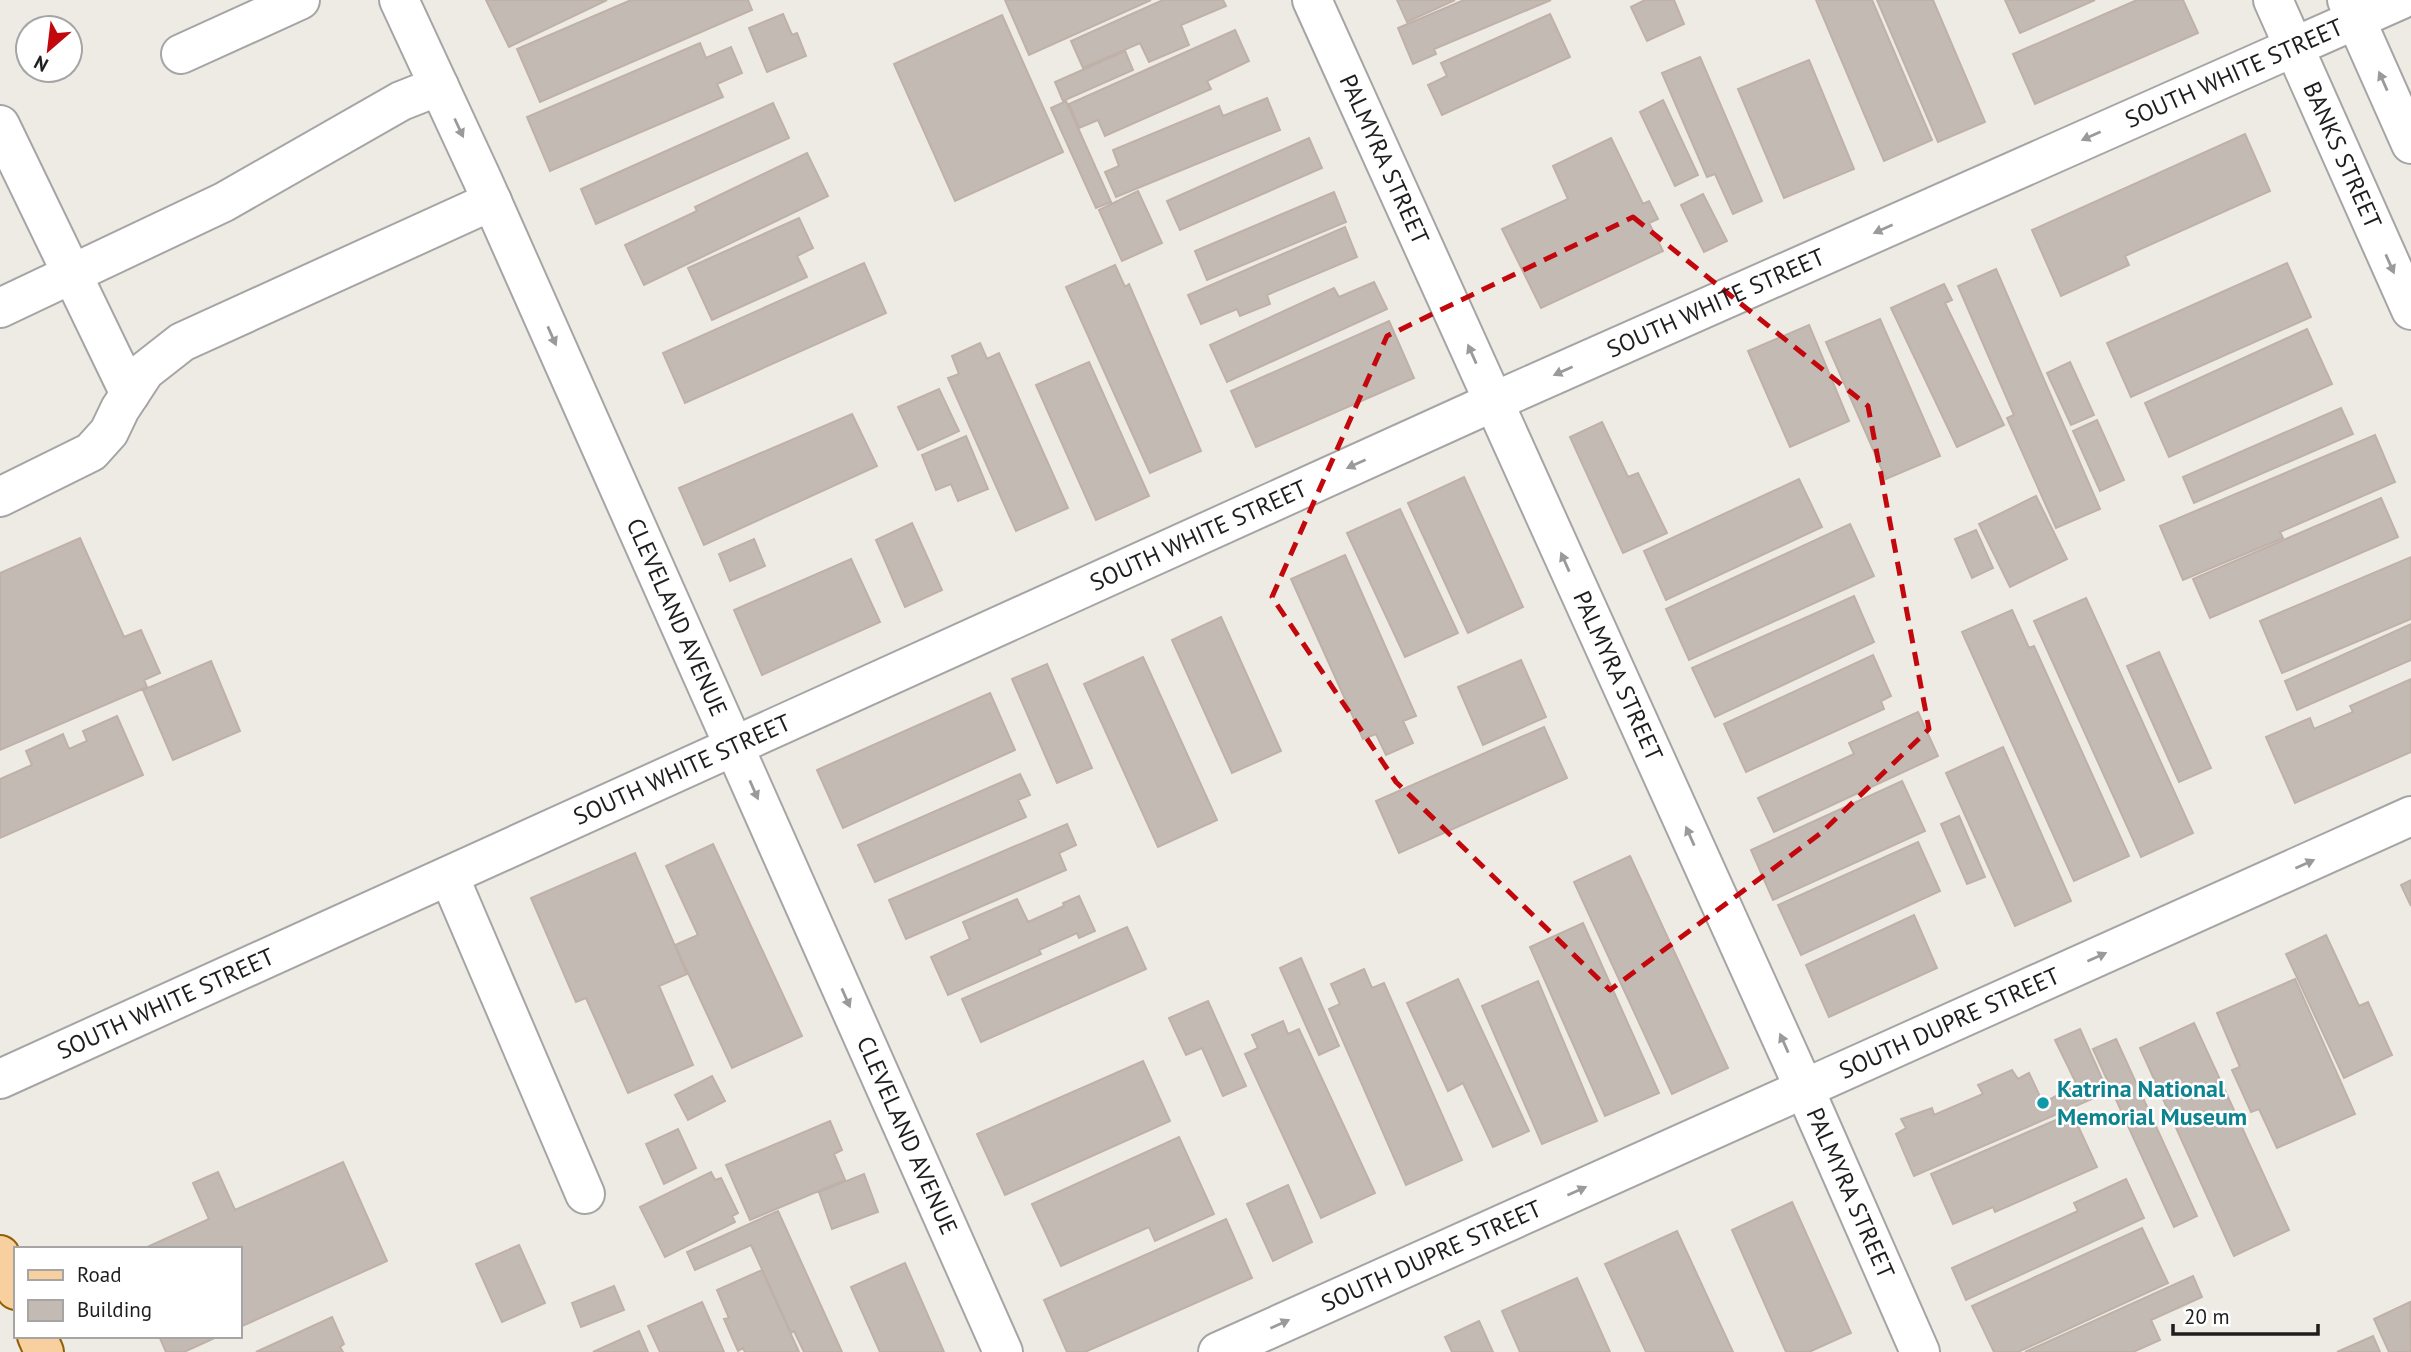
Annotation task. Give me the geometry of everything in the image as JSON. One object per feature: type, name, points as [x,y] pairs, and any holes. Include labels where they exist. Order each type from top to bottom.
[{"type":"main road","points":[[0,1255],[14,1286]]},
{"type":"street","points":[[181,54],[300,0]]},
{"type":"street","name":"CLEVELAND AVENUE","points":[[399,0],[492,201],[1003,1352]]},
{"type":"street","name":"PALMYRA STREET","points":[[1312,0],[1804,1088],[1920,1352]]},
{"type":"street","name":"BANKS STREET","points":[[2273,0],[2411,310]]},
{"type":"street","name":"SOUTH WHITE STREET","points":[[0,1079],[1493,402],[2293,46],[2351,10],[2400,0]]},
{"type":"street","points":[[2351,10],[2411,144]]},
{"type":"street","points":[[0,308],[225,202],[401,101],[439,86]]},
{"type":"street","points":[[0,125],[130,394]]},
{"type":"street","points":[[0,497],[91,452],[109,432],[145,371],[182,342],[492,201]]},
{"type":"street","name":"SOUTH DUPRE STREET","points":[[1218,1352],[2411,816]]},
{"type":"street","points":[[449,876],[585,1194]]},
{"type":"highlighted area","points":[[1633,217],[1868,406],[1929,729],[1821,833],[1610,990],[1396,782],[1272,597],[1387,336]]},
{"type":"building","points":[[486,0],[607,0],[509,47]]},
{"type":"building","points":[[631,0],[748,0],[752,10],[540,102],[517,49]]},
{"type":"building","points":[[1005,0],[1151,0],[1029,55]]},
{"type":"building","points":[[1163,0],[1223,0],[1226,6],[1181,25],[1189,45],[1149,62],[1140,43],[1083,68],[1071,41]]},
{"type":"building","points":[[1397,0],[1455,0],[1407,22]]},
{"type":"building","points":[[1464,0],[1551,0],[1434,49],[1436,54],[1413,64],[1398,28]]},
{"type":"building","points":[[1645,0],[1674,0],[1684,24],[1647,41],[1631,7]]},
{"type":"building","points":[[1816,0],[1872,0],[1932,140],[1884,161]]},
{"type":"building","points":[[1877,0],[1933,0],[1985,122],[1938,142]]},
{"type":"building","points":[[2005,0],[2095,0],[2020,33]]},
{"type":"building","points":[[2137,0],[2183,0],[2198,33],[2035,104],[2013,54]]},
{"type":"building","points":[[783,14],[792,35],[797,33],[806,56],[767,72],[749,28]]},
{"type":"building","points":[[1550,14],[1570,57],[1442,115],[1428,85],[1447,76],[1441,63]]},
{"type":"building","points":[[1002,15],[1063,152],[955,201],[894,64]]},
{"type":"building","points":[[1235,30],[1249,61],[1207,81],[1211,89],[1105,136],[1098,120],[1079,128],[1069,104]]},
{"type":"building","points":[[700,43],[706,58],[731,47],[742,73],[717,84],[723,97],[550,171],[527,117]]},
{"type":"building","points":[[1125,51],[1133,70],[1063,101],[1055,82]]},
{"type":"building","points":[[1700,57],[1762,201],[1733,214],[1715,174],[1707,177],[1662,73]]},
{"type":"building","points":[[1809,60],[1854,169],[1784,198],[1738,89]]},
{"type":"building","points":[[1267,98],[1280,130],[1116,197],[1105,172],[1119,166],[1113,150],[1219,106],[1223,116]]},
{"type":"building","points":[[1663,100],[1698,175],[1675,186],[1640,112]]},
{"type":"building","points":[[1066,101],[1111,202],[1096,208],[1051,108]]},
{"type":"building","points":[[773,103],[789,138],[596,224],[581,189]]},
{"type":"building","points":[[2245,134],[2270,191],[2125,256],[2129,265],[2061,296],[2032,230]]},
{"type":"building","points":[[1309,138],[1322,168],[1180,230],[1167,201]]},
{"type":"building","points":[[1611,138],[1643,204],[1649,201],[1658,219],[1649,223],[1663,251],[1541,308],[1502,229],[1568,199],[1553,166]]},
{"type":"building","points":[[807,153],[828,196],[644,285],[625,245],[697,211],[695,207]]},
{"type":"building","points":[[1138,191],[1162,243],[1122,261],[1099,210]]},
{"type":"building","points":[[1334,192],[1346,222],[1207,280],[1195,251]]},
{"type":"building","points":[[1703,194],[1727,241],[1704,252],[1681,205]]},
{"type":"building","points":[[799,218],[813,248],[797,256],[807,277],[712,320],[688,268]]},
{"type":"building","points":[[1345,227],[1357,257],[1267,295],[1270,304],[1240,316],[1237,309],[1201,324],[1188,295]]},
{"type":"building","points":[[864,263],[886,313],[685,403],[663,353]]},
{"type":"building","points":[[2287,263],[2311,317],[2131,397],[2107,343]]},
{"type":"building","points":[[1115,265],[1125,287],[1129,284],[1201,451],[1150,473],[1066,287]]},
{"type":"building","points":[[1996,269],[2100,509],[2056,528],[2007,418],[2014,415],[1958,286]]},
{"type":"building","points":[[1374,282],[1387,309],[1227,382],[1210,345],[1334,288],[1339,297]]},
{"type":"building","points":[[1944,284],[1952,300],[1945,303],[2004,425],[1957,447],[1891,308]]},
{"type":"building","points":[[1880,319],[1940,456],[1886,479],[1826,342]]},
{"type":"building","points":[[1389,321],[1414,378],[1256,447],[1231,391]]},
{"type":"building","points":[[1809,325],[1849,421],[1790,447],[1748,351]]},
{"type":"building","points":[[2307,329],[2332,384],[2169,457],[2145,403]]},
{"type":"building","points":[[980,343],[987,359],[999,353],[1068,508],[1016,531],[948,378],[959,374],[952,356]]},
{"type":"building","points":[[1089,362],[1149,496],[1096,520],[1036,385]]},
{"type":"building","points":[[2070,362],[2094,415],[2071,425],[2047,373]]},
{"type":"building","points":[[939,389],[959,431],[918,450],[898,407]]},
{"type":"building","points":[[2341,408],[2353,434],[2194,503],[2183,477]]},
{"type":"building","points":[[852,414],[877,466],[704,545],[679,488]]},
{"type":"building","points":[[2097,420],[2124,480],[2100,491],[2073,431]]},
{"type":"building","points":[[1602,422],[1628,477],[1638,473],[1667,533],[1623,553],[1570,437]]},
{"type":"building","points":[[2375,435],[2395,482],[2280,532],[2283,538],[2183,580],[2160,526]]},
{"type":"building","points":[[966,436],[988,489],[958,501],[951,484],[936,490],[922,455]]},
{"type":"building","points":[[1464,477],[1523,607],[1468,633],[1408,503]]},
{"type":"building","points":[[1799,479],[1822,527],[1666,600],[1644,551]]},
{"type":"building","points":[[2036,496],[2067,559],[2010,587],[1979,524]]},
{"type":"building","points":[[2381,498],[2398,537],[2210,618],[2193,579]]},
{"type":"building","points":[[1400,509],[1458,633],[1405,657],[1347,533]]},
{"type":"building","points":[[912,523],[942,590],[905,607],[876,540]]},
{"type":"building","points":[[1850,524],[1874,576],[1689,660],[1666,609]]},
{"type":"building","points":[[1976,530],[1993,568],[1972,578],[1955,539]]},
{"type":"building","points":[[80,538],[124,637],[141,630],[160,673],[144,680],[147,687],[0,750],[0,573]]},
{"type":"building","points":[[754,539],[765,566],[730,581],[719,554]]},
{"type":"building","points":[[1345,555],[1416,716],[1403,721],[1413,743],[1386,755],[1376,734],[1363,739],[1291,579]]},
{"type":"building","points":[[2411,557],[2411,619],[2282,673],[2260,621]]},
{"type":"building","points":[[851,559],[880,622],[762,675],[734,610]]},
{"type":"building","points":[[1854,596],[1874,642],[1715,717],[1692,668]]},
{"type":"building","points":[[2086,598],[2193,833],[2141,857],[2034,621]]},
{"type":"building","points":[[2012,610],[2029,648],[2034,646],[2129,856],[2074,881],[1962,632]]},
{"type":"building","points":[[1221,617],[1281,751],[1232,773],[1172,640]]},
{"type":"building","points":[[2411,624],[2411,660],[2297,710],[2285,681]]},
{"type":"building","points":[[2159,652],[2211,768],[2179,782],[2127,666]]},
{"type":"building","points":[[1873,655],[1891,696],[1881,701],[1884,709],[1746,772],[1724,724]]},
{"type":"building","points":[[1143,657],[1217,820],[1158,847],[1084,684]]},
{"type":"building","points":[[1521,660],[1546,717],[1483,745],[1458,687]]},
{"type":"building","points":[[211,661],[240,731],[173,760],[143,690]]},
{"type":"building","points":[[1047,664],[1092,768],[1057,783],[1012,679]]},
{"type":"building","points":[[2411,679],[2411,752],[2295,803],[2266,737],[2310,718],[2314,729],[2353,712],[2350,706]]},
{"type":"building","points":[[990,693],[1015,750],[843,828],[817,770]]},
{"type":"building","points":[[1918,712],[1938,756],[1774,832],[1758,798],[1854,754],[1849,743]]},
{"type":"building","points":[[117,716],[143,775],[0,838],[0,779],[32,765],[26,751],[63,734],[69,749],[87,741],[83,731]]},
{"type":"building","points":[[1544,727],[1567,778],[1399,853],[1376,801]]},
{"type":"building","points":[[2003,747],[2071,901],[2015,926],[1946,773]]},
{"type":"building","points":[[1020,774],[1030,795],[1018,800],[1026,817],[875,882],[858,845]]},
{"type":"building","points":[[1902,781],[1925,831],[1773,900],[1751,850]]},
{"type":"building","points":[[1959,816],[1985,877],[1967,884],[1941,824]]},
{"type":"building","points":[[1067,824],[1076,845],[1059,853],[1066,870],[906,939],[889,900]]},
{"type":"building","points":[[1918,842],[1940,891],[1801,955],[1778,905]]},
{"type":"building","points":[[713,844],[802,1036],[732,1068],[675,945],[698,935],[666,866]]},
{"type":"building","points":[[635,853],[687,974],[659,986],[693,1065],[628,1093],[586,998],[576,1002],[531,898]]},
{"type":"building","points":[[1630,856],[1728,1068],[1672,1094],[1574,882]]},
{"type":"building","points":[[2411,880],[2411,906],[2401,885]]},
{"type":"building","points":[[1079,896],[1095,931],[1079,938],[1077,933],[1039,950],[1041,954],[948,995],[931,957],[970,939],[963,922],[1017,899],[1028,922]]},
{"type":"building","points":[[1914,915],[1937,968],[1829,1017],[1806,965]]},
{"type":"building","points":[[1583,923],[1659,1093],[1605,1116],[1530,947]]},
{"type":"building","points":[[1127,927],[1146,969],[981,1042],[962,999]]},
{"type":"building","points":[[2326,935],[2359,1006],[2368,1002],[2392,1055],[2344,1078],[2286,954]]},
{"type":"building","points":[[1301,958],[1339,1046],[1319,1055],[1280,968]]},
{"type":"building","points":[[1364,969],[1372,988],[1384,983],[1462,1160],[1406,1185],[1329,1009],[1340,1004],[1331,984]]},
{"type":"building","points":[[1458,979],[1529,1131],[1493,1147],[1463,1083],[1448,1091],[1407,1003]]},
{"type":"building","points":[[2295,979],[2355,1114],[2277,1148],[2259,1109],[2251,1112],[2232,1070],[2240,1067],[2217,1013]]},
{"type":"building","points":[[1538,981],[1597,1121],[1542,1144],[1482,1006]]},
{"type":"building","points":[[1208,1001],[1246,1086],[1223,1096],[1202,1048],[1186,1055],[1169,1018]]},
{"type":"building","points":[[1283,1021],[1288,1034],[1299,1029],[1375,1193],[1321,1218],[1245,1054],[1258,1048],[1252,1035]]},
{"type":"building","points":[[2194,1023],[2289,1230],[2234,1256],[2140,1048]]},
{"type":"building","points":[[2080,1029],[2108,1092],[1914,1176],[1896,1134],[1906,1128],[1901,1119],[1932,1108],[1934,1115],[1983,1094],[1978,1085],[2012,1070],[2018,1079],[2029,1073],[2043,1103],[2077,1085],[2055,1040]]},
{"type":"building","points":[[2116,1039],[2197,1216],[2174,1227],[2093,1049]]},
{"type":"building","points":[[1143,1061],[1170,1121],[1005,1195],[977,1134]]},
{"type":"building","points":[[712,1076],[725,1101],[688,1120],[675,1095]]},
{"type":"building","points":[[2072,1113],[2097,1167],[1995,1212],[1993,1207],[1953,1224],[1931,1174]]},
{"type":"building","points":[[830,1121],[842,1150],[834,1154],[845,1180],[750,1220],[726,1165]]},
{"type":"building","points":[[678,1129],[696,1168],[664,1184],[646,1144]]},
{"type":"building","points":[[1179,1137],[1214,1214],[1155,1241],[1149,1227],[1061,1266],[1032,1204]]},
{"type":"building","points":[[343,1162],[387,1261],[242,1326],[242,1247],[147,1247],[209,1219],[193,1183],[218,1172],[235,1210]]},
{"type":"building","points":[[711,1172],[715,1180],[721,1178],[738,1213],[732,1216],[735,1222],[665,1257],[640,1207]]},
{"type":"building","points":[[864,1174],[878,1212],[832,1229],[819,1192]]},
{"type":"building","points":[[2126,1179],[2144,1218],[1966,1300],[1952,1268],[2078,1211],[2074,1203]]},
{"type":"building","points":[[1288,1185],[1312,1242],[1273,1261],[1247,1204]]},
{"type":"building","points":[[1792,1202],[1851,1333],[1809,1352],[1786,1352],[1732,1230]]},
{"type":"building","points":[[778,1211],[842,1352],[804,1352],[794,1331],[791,1333],[751,1245],[695,1270],[687,1252]]},
{"type":"building","points":[[1226,1219],[1252,1278],[1085,1352],[1067,1352],[1044,1300]]},
{"type":"building","points":[[2142,1228],[2168,1283],[2018,1352],[1994,1352],[1972,1306]]},
{"type":"building","points":[[1677,1231],[1733,1352],[1646,1352],[1605,1264]]},
{"type":"building","points":[[519,1245],[545,1303],[502,1322],[476,1264]]},
{"type":"building","points":[[905,1263],[944,1352],[880,1352],[851,1287]]},
{"type":"building","points":[[762,1270],[799,1352],[745,1352],[743,1348],[738,1351],[724,1319],[729,1318],[717,1290]]},
{"type":"building","points":[[2193,1276],[2202,1297],[2151,1320],[2160,1340],[2133,1352],[2025,1352]]},
{"type":"building","points":[[1577,1278],[1610,1352],[1520,1352],[1502,1311]]},
{"type":"building","points":[[614,1286],[624,1310],[581,1327],[572,1303]]},
{"type":"building","points":[[702,1302],[724,1352],[660,1352],[648,1326]]},
{"type":"building","points":[[2410,1302],[2411,1352],[2389,1352],[2374,1319]]},
{"type":"building","points":[[332,1317],[344,1344],[340,1347],[343,1352],[256,1352]]},
{"type":"building","points":[[1479,1321],[1493,1352],[1452,1352],[1445,1337]]},
{"type":"building","points":[[639,1331],[648,1352],[593,1352]]},
{"type":"building","points":[[2373,1336],[2380,1352],[2337,1352]]},
{"type":"building","points":[[160,1338],[215,1338],[184,1352],[166,1352]]},
{"type":"place","name":"Katrina National Memorial Museum","points":[[2043,1103]]}]
